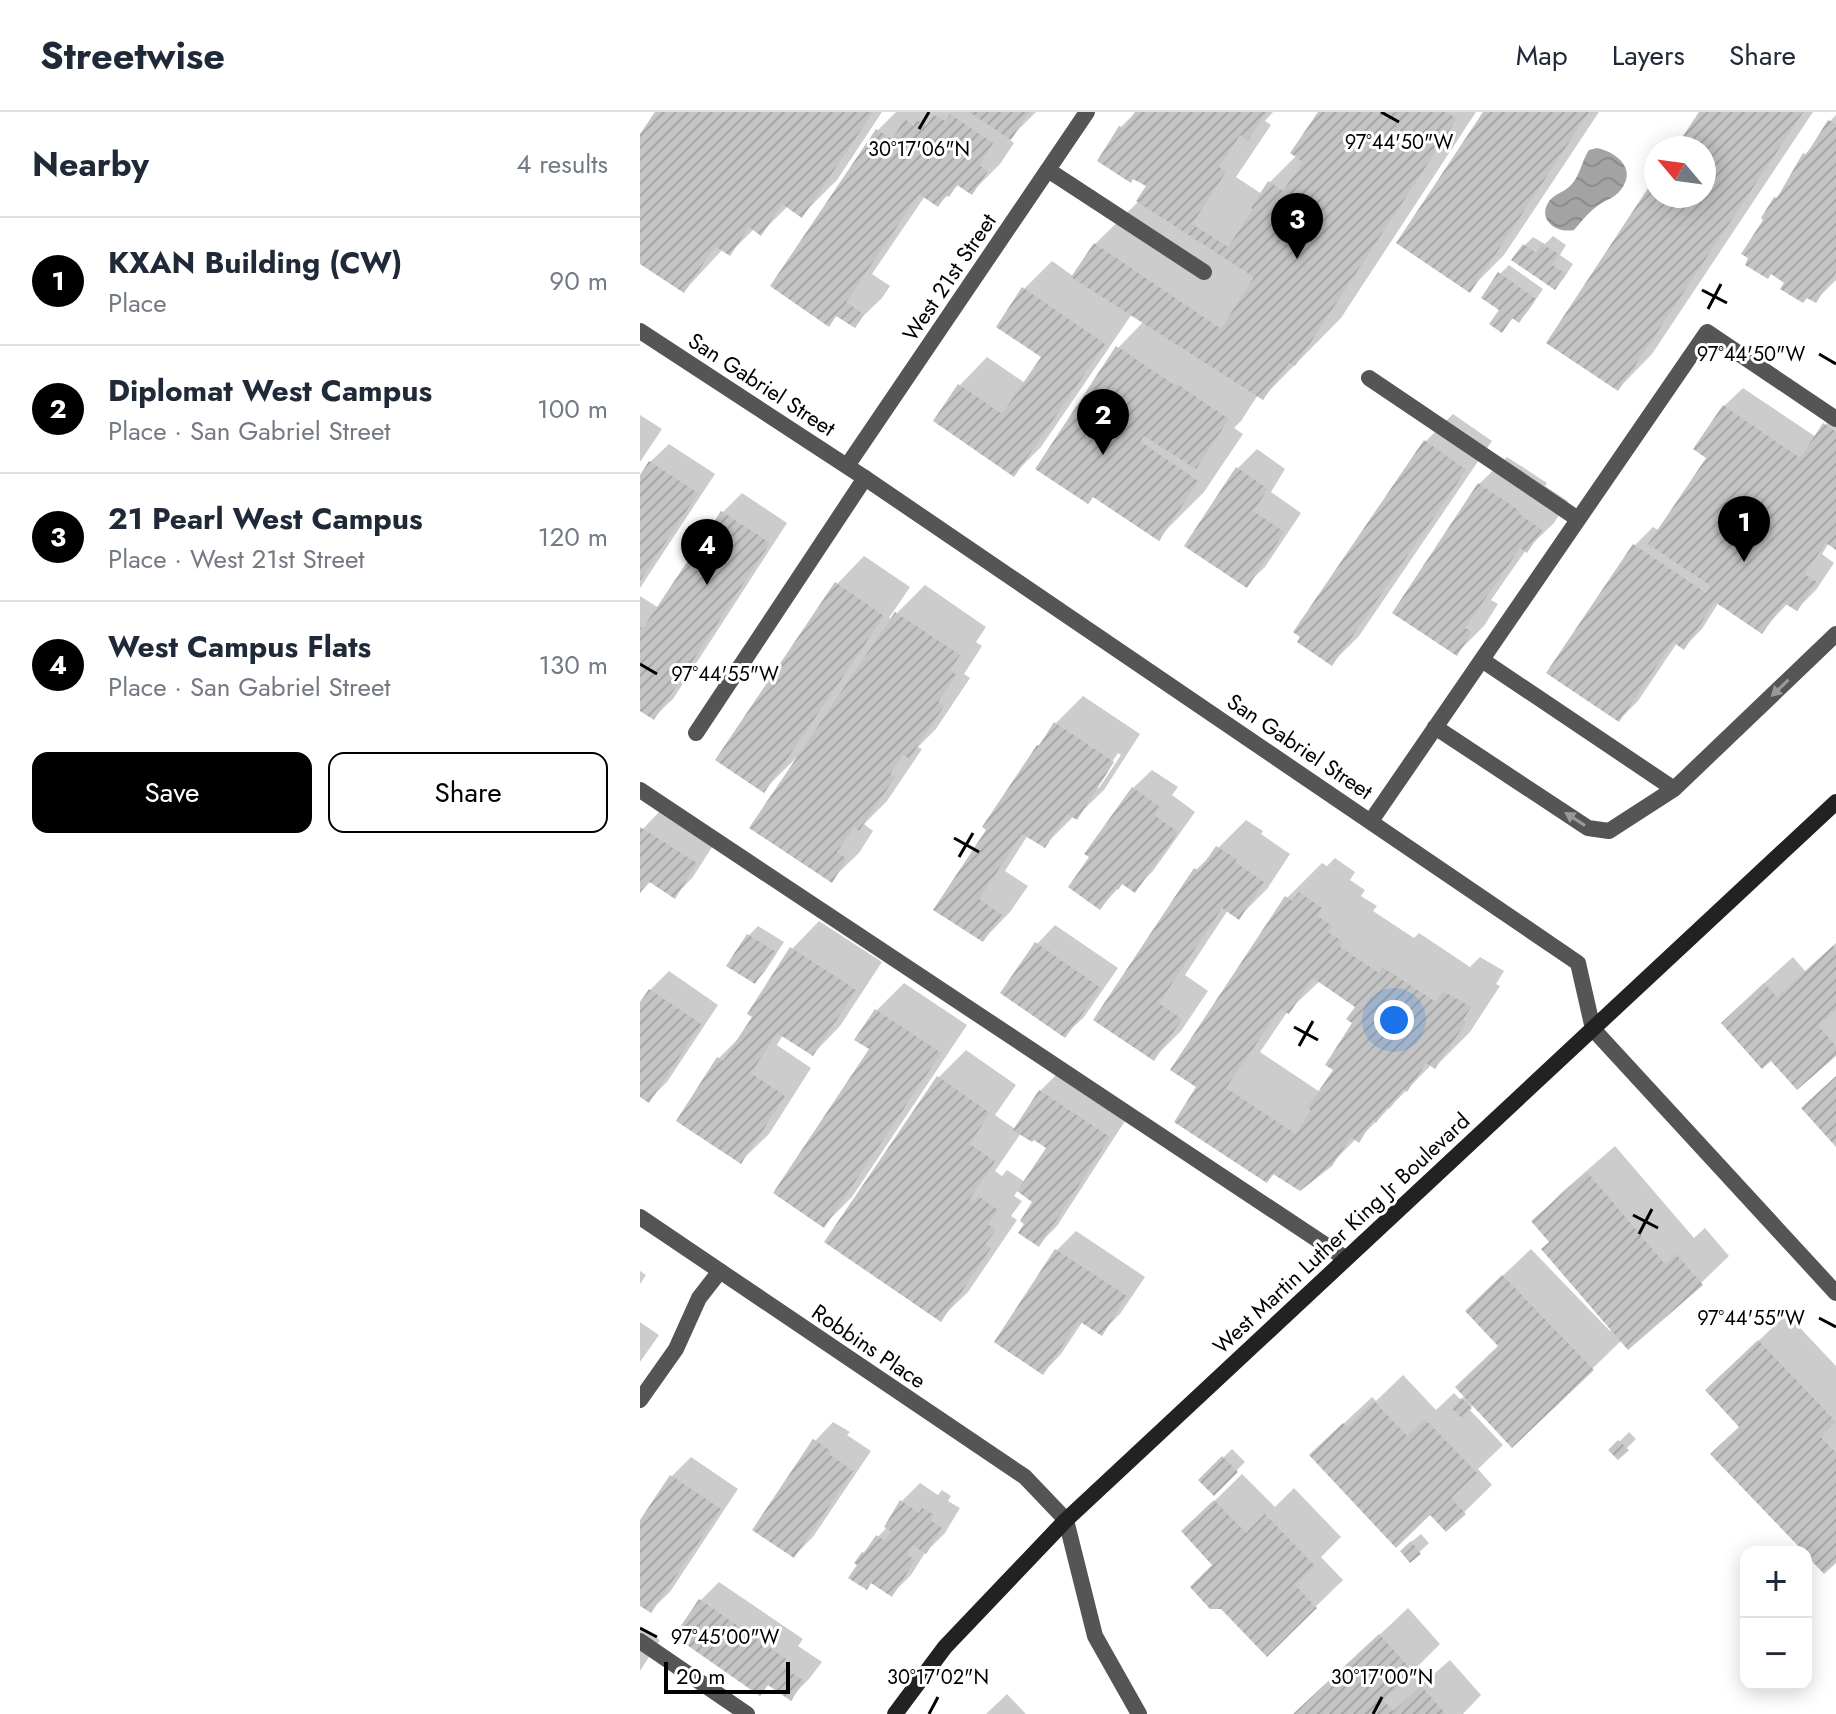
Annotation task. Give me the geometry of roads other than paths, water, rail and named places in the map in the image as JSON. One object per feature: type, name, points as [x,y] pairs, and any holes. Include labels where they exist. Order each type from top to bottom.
[{"type":"main road","name":"West Martin Luther King Jr Boulevard","points":[[895,1714],[945,1647],[1066,1520],[1836,802]]},
{"type":"street","name":"West 21st Street","points":[[847,466],[1087,112]]},
{"type":"street","points":[[1048,170],[1204,272]]},
{"type":"street","name":"San Gabriel Street","points":[[640,331],[865,478],[1578,963],[1593,1029],[1836,1293]]},
{"type":"street","points":[[1371,821],[1707,332],[1834,414]]},
{"type":"street","points":[[1369,378],[1578,519]]},
{"type":"street","points":[[696,733],[865,478]]},
{"type":"street","points":[[1435,727],[1588,828],[1609,831],[1674,789],[1836,634]]},
{"type":"street","points":[[1482,660],[1674,789]]},
{"type":"street","points":[[640,790],[1345,1258]]},
{"type":"street","name":"Robbins Place","points":[[640,1217],[1025,1477],[1066,1520]]},
{"type":"street","points":[[640,1400],[676,1349],[699,1298],[720,1271]]},
{"type":"street","points":[[1066,1520],[1095,1636],[1139,1714]]},
{"type":"street","points":[[640,1641],[747,1714]]},
{"type":"water","points":[[1597,148],[1613,154],[1624,164],[1627,177],[1624,185],[1616,195],[1593,209],[1574,230],[1560,230],[1546,218],[1546,207],[1552,198],[1574,181],[1589,150]]},
{"type":"place","name":"21 Pearl West Campus","points":[[1297,259]]},
{"type":"place","name":"Diplomat West Campus","points":[[1103,455]]},
{"type":"place","name":"KXAN Building (CW)","points":[[1744,562]]},
{"type":"place","name":"West Campus Flats","points":[[707,585]]}]
